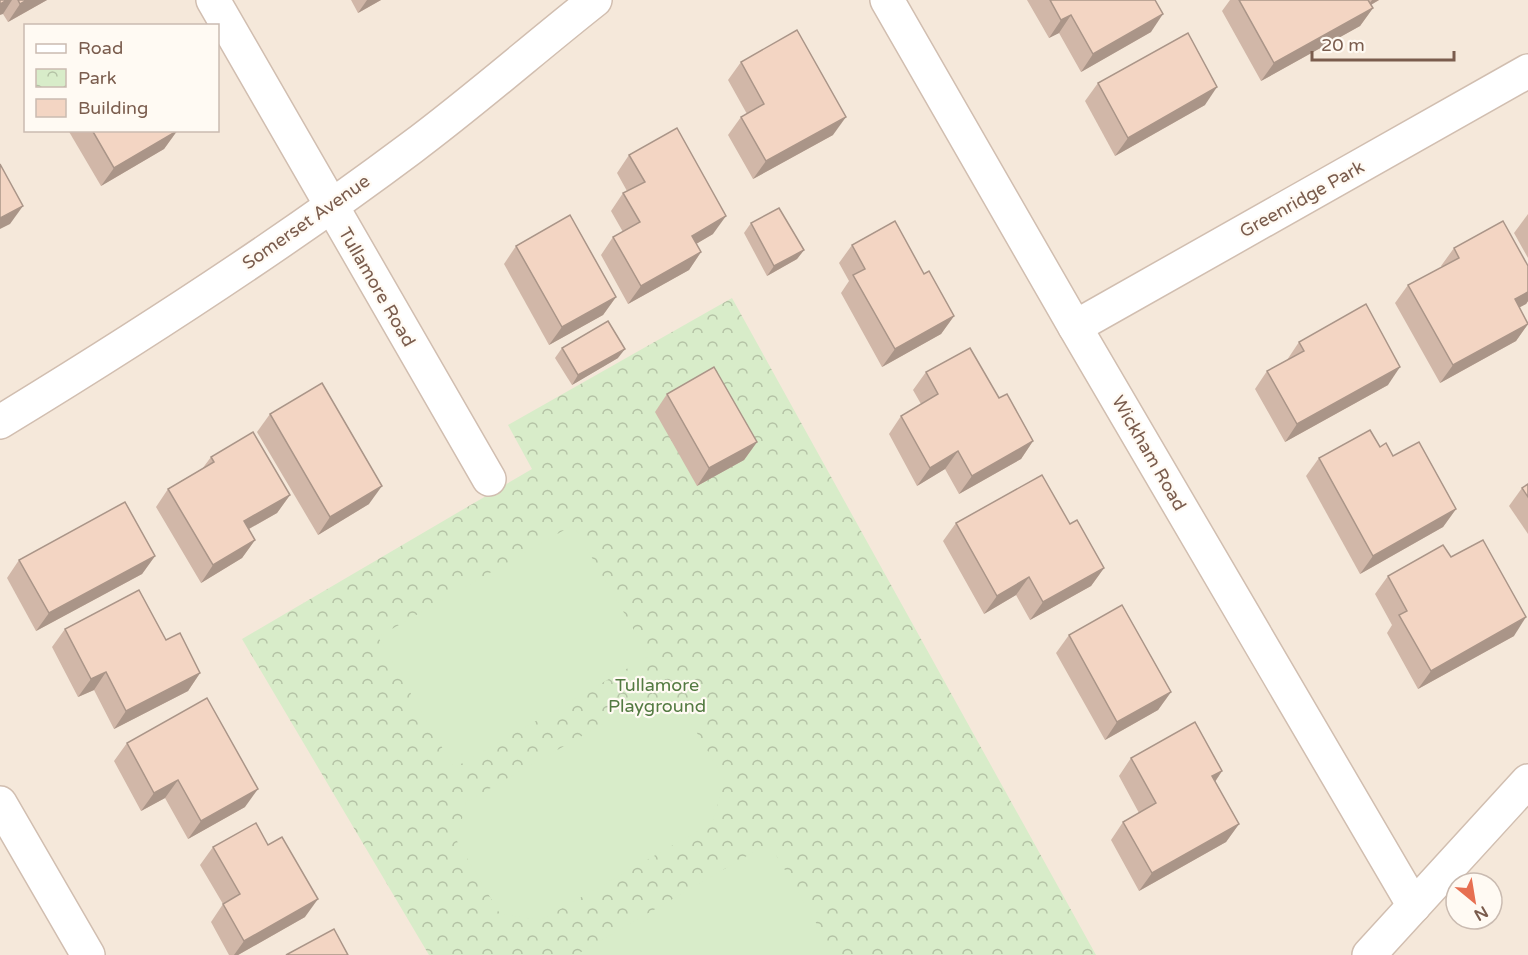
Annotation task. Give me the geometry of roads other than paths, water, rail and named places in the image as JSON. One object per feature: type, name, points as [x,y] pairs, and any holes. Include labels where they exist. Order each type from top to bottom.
[{"type":"street","name":"Tullamore Road","points":[[213,0],[489,479]]},
{"type":"street","name":"Somerset Avenue","points":[[0,422],[111,354],[277,244],[412,147],[595,0]]},
{"type":"street","name":"Wickham Road","points":[[887,0],[1075,327],[1414,906]]},
{"type":"street","name":"Greenridge Park","points":[[1075,327],[1528,71]]},
{"type":"street","points":[[1369,955],[1528,781]]},
{"type":"street","points":[[0,803],[88,955]]},
{"type":"park label","name":"Tullamore Playground","points":[[657,695]]}]
